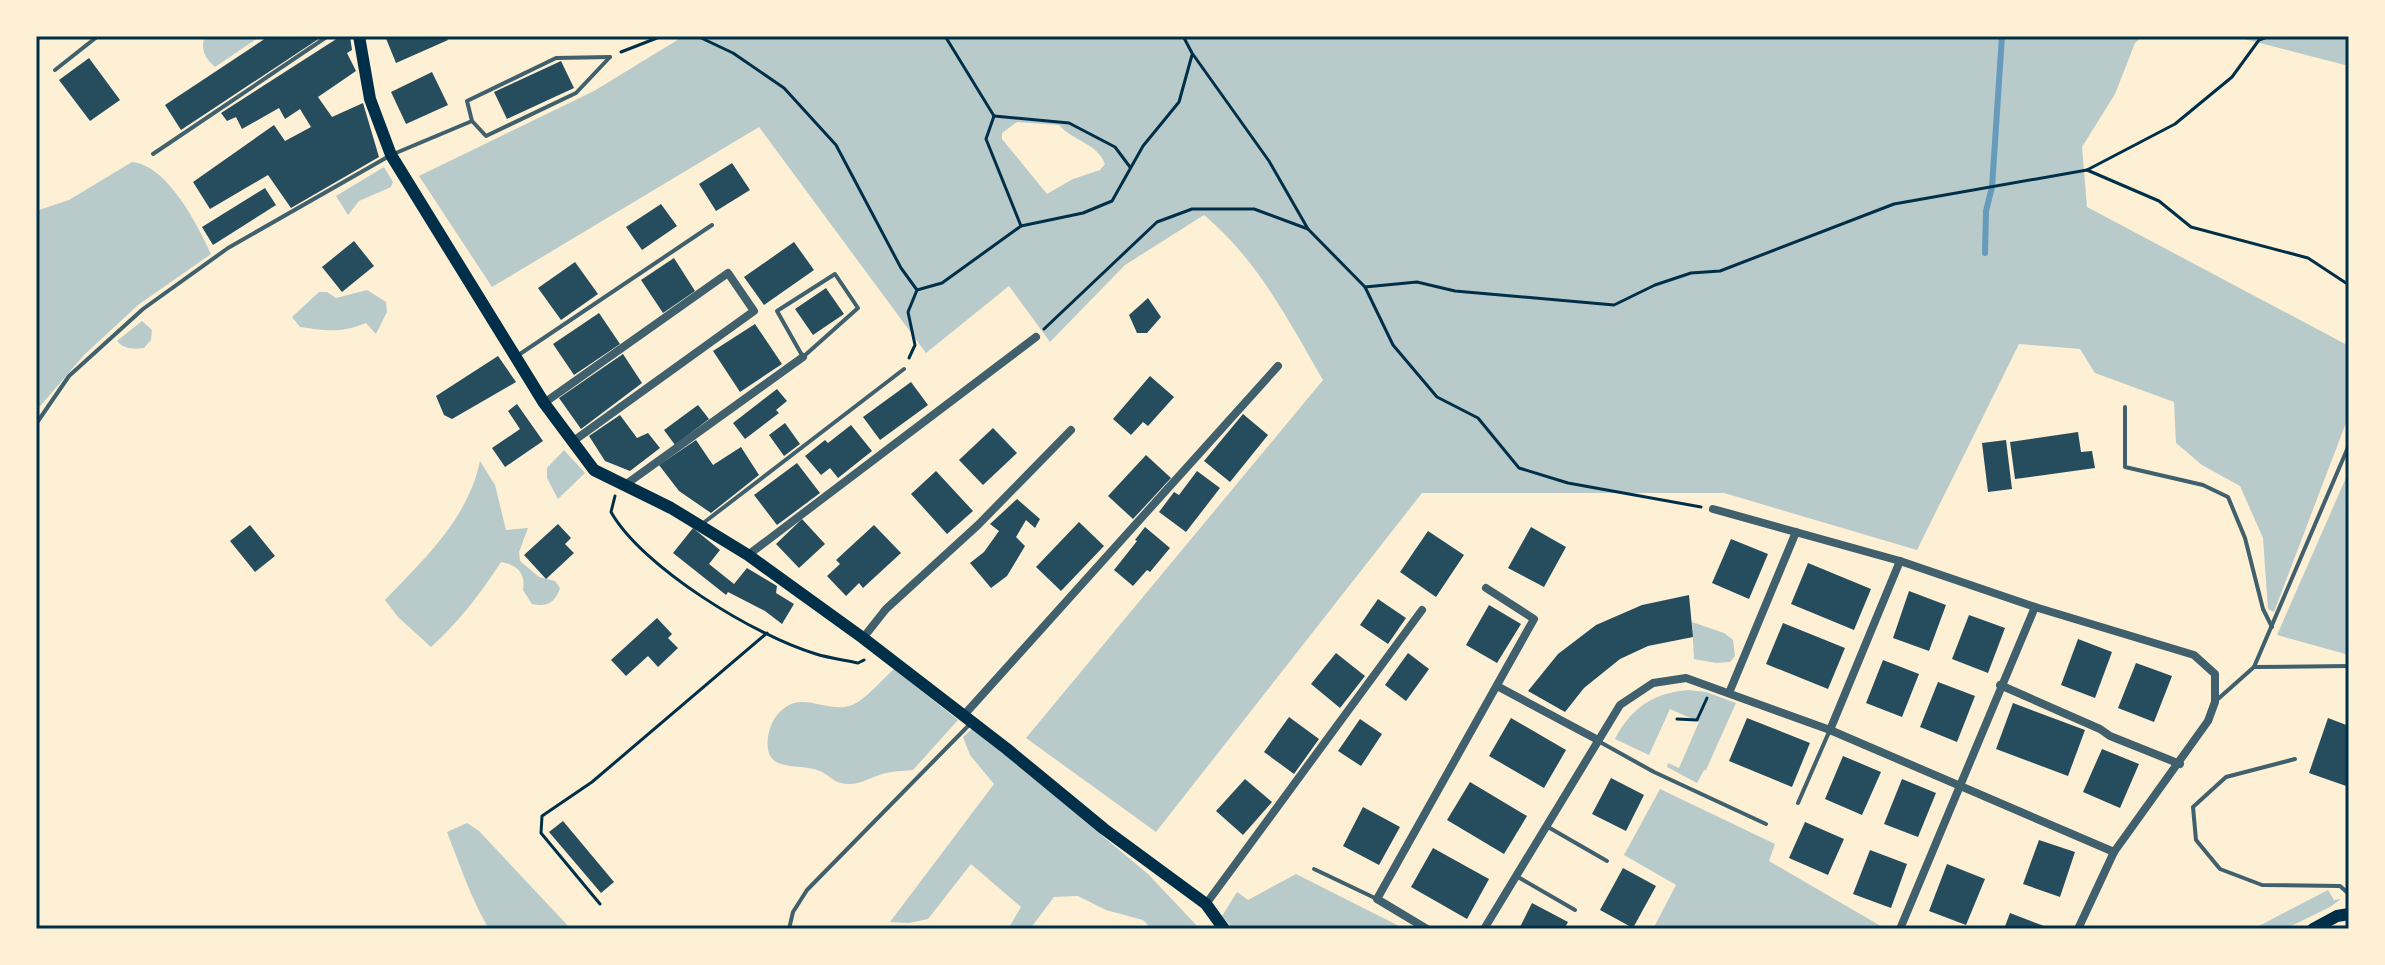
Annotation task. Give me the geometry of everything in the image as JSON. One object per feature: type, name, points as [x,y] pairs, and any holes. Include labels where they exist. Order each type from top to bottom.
[{"type":"main road","points":[[359,36],[370,99],[391,155],[515,358],[594,470],[748,555],[863,638],[1104,829],[1206,904],[1224,929]]},
{"type":"main road","points":[[2313,929],[2337,916],[2349,914]]},
{"type":"street","points":[[544,403],[728,273],[754,311],[572,442]]},
{"type":"street","points":[[748,555],[1036,337]]},
{"type":"street","points":[[625,485],[803,357]]},
{"type":"street","points":[[968,719],[1278,366]]},
{"type":"street","points":[[863,638],[886,609],[978,525],[1071,430]]},
{"type":"street","points":[[1713,509],[1900,561],[2035,607],[2194,655],[2215,674],[2215,702],[2208,721],[2114,852],[2078,929]]},
{"type":"street","points":[[1729,693],[1796,532]]},
{"type":"street","points":[[1830,730],[1900,561]]},
{"type":"street","points":[[1427,929],[1377,899],[1534,619],[1486,588]]},
{"type":"street","points":[[1900,929],[2035,607]]},
{"type":"street","points":[[1206,904],[1422,610]]},
{"type":"street","points":[[1484,929],[1620,705],[1653,683],[1686,678],[1830,730],[2114,852]]},
{"type":"street","points":[[2000,685],[2110,736],[2180,764]]},
{"type":"street","points":[[1497,686],[1598,740]]},
{"type":"lane","points":[[55,70],[98,36]]},
{"type":"lane","points":[[153,154],[328,36]]},
{"type":"lane","points":[[610,57],[576,93],[499,130],[486,136],[472,121],[467,101],[556,58],[610,57]]},
{"type":"lane","points":[[36,424],[69,376],[143,309],[228,248],[391,155],[472,121]]},
{"type":"lane","points":[[515,358],[712,225]]},
{"type":"lane","points":[[835,274],[858,308],[803,357],[777,311],[835,274]]},
{"type":"lane","points":[[700,526],[904,369]]},
{"type":"lane","points":[[2125,407],[2125,467],[2203,485],[2228,497],[2245,538],[2263,609],[2272,627]]},
{"type":"lane","points":[[2215,702],[2254,667],[2349,445]]},
{"type":"lane","points":[[2254,667],[2349,666]]},
{"type":"lane","points":[[789,929],[793,912],[807,890],[968,719]]},
{"type":"lane","points":[[1798,803],[1830,730]]},
{"type":"lane","points":[[1598,740],[1654,772],[1766,824]]},
{"type":"lane","points":[[2295,759],[2226,777],[2193,807],[2196,840],[2220,869],[2262,885],[2340,886],[2349,894]]},
{"type":"lane","points":[[1546,826],[1607,861]]},
{"type":"lane","points":[[1314,869],[1377,899]]},
{"type":"lane","points":[[1516,876],[1575,910]]},
{"type":"path","points":[[610,57],[662,36]]},
{"type":"path","points":[[697,36],[733,53],[784,88],[836,145],[901,268],[917,290]]},
{"type":"path","points":[[945,36],[994,116]]},
{"type":"path","points":[[1183,36],[1269,161],[1308,229],[1365,287],[1393,345],[1437,397],[1478,418],[1519,468],[1568,483],[1713,509]]},
{"type":"path","points":[[1365,287],[1417,282],[1455,291],[1614,305],[1655,285],[1691,273],[1720,271],[1894,204],[2087,170],[2175,124],[2232,77],[2259,40],[2270,36]]},
{"type":"path","points":[[917,290],[942,283],[1021,226],[1083,213],[1112,201],[1143,146],[1179,102],[1192,53]]},
{"type":"path","points":[[994,116],[986,139],[1021,226]]},
{"type":"path","points":[[994,116],[1069,123],[1115,147],[1130,168]]},
{"type":"path","points":[[2087,170],[2159,201],[2191,227],[2308,258],[2349,285]]},
{"type":"path","points":[[1036,337],[1157,222],[1192,209],[1254,209],[1308,229]]},
{"type":"path","points":[[904,369],[915,345],[908,312],[917,290]]},
{"type":"path","points":[[625,485],[615,497],[611,512],[621,530],[688,586],[745,623],[814,654],[858,663],[882,653]]},
{"type":"path","points":[[600,904],[541,833],[542,816],[592,782],[767,633]]},
{"type":"path","points":[[1677,719],[1697,720],[1712,687]]},
{"type":"shaded area","points":[[205,36],[261,36],[215,67],[204,53]]},
{"type":"shaded area","points":[[684,36],[2143,36],[2135,43],[2115,94],[2082,147],[2087,207],[2349,346],[2349,415],[2274,612],[2268,609],[2263,538],[2240,486],[2202,465],[2176,443],[2174,402],[2095,373],[2080,349],[2019,344],[1917,550],[1724,493],[1422,493],[1156,832],[1026,738],[1323,380],[1256,271],[1204,215],[1125,265],[1050,342],[1009,286],[926,353],[759,127],[492,287],[419,176],[594,91]],"holes":[[[1017,122],[1059,125],[1096,151],[1105,164],[1100,170],[1073,179],[1047,194],[1002,139],[1002,133]]]},
{"type":"shaded area","points":[[2233,36],[2349,36],[2349,66]]},
{"type":"shaded area","points":[[132,162],[145,166],[169,185],[190,213],[211,254],[138,305],[84,355],[36,411],[36,211],[69,200]]},
{"type":"shaded area","points":[[384,167],[393,182],[391,187],[359,201],[348,215],[336,196]]},
{"type":"shaded area","points":[[367,290],[386,302],[387,312],[376,334],[366,323],[341,330],[326,330],[300,327],[292,317],[319,292],[327,292],[336,298]]},
{"type":"shaded area","points":[[142,321],[152,330],[151,340],[144,348],[133,349],[117,341]]},
{"type":"shaded area","points":[[564,450],[585,473],[558,499],[547,478],[547,468]]},
{"type":"shaded area","points":[[480,461],[495,485],[506,530],[528,528],[519,552],[520,561],[539,577],[555,581],[560,588],[550,603],[532,604],[523,590],[519,571],[501,562],[469,607],[431,647],[398,617],[385,600],[455,520],[466,501]]},
{"type":"shaded area","points":[[2349,471],[2349,655],[2277,635]]},
{"type":"shaded area","points":[[1692,622],[1724,633],[1733,640],[1735,656],[1730,662],[1694,659]]},
{"type":"shaded area","points":[[894,669],[958,720],[913,770],[886,773],[847,784],[820,771],[784,765],[771,757],[768,749],[770,728],[776,716],[786,707],[802,702],[835,707],[852,705]]},
{"type":"shaded area","points":[[1688,690],[1706,692],[1736,703],[1697,783],[1667,767],[1668,763],[1679,768],[1699,722],[1670,709],[1649,755],[1615,739],[1628,719],[1644,704],[1664,695]]},
{"type":"shaded area","points":[[973,728],[1148,874],[1200,929],[1152,929],[1143,920],[1106,910],[1078,896],[1054,897],[1030,929],[1008,929],[1021,907],[971,864],[928,919],[909,923],[890,922],[994,784],[970,755],[963,737]]},
{"type":"shaded area","points":[[1660,789],[1775,844],[1769,861],[1886,929],[1653,929],[1676,885],[1624,855]]},
{"type":"shaded area","points":[[467,823],[479,831],[571,929],[489,929],[471,894],[447,832]]},
{"type":"shaded area","points":[[1296,874],[1405,929],[1233,929],[1222,916],[1237,892],[1248,900]]},
{"type":"shaded area","points":[[2328,890],[2334,900],[2341,899],[2330,907],[2285,929],[2253,929]]},
{"type":"building","points":[[269,36],[323,36],[181,130],[165,105]]},
{"type":"building","points":[[341,36],[350,36],[352,50],[347,53],[356,71],[318,97],[332,117],[363,103],[379,157],[291,208],[268,175],[210,209],[193,182],[274,125],[285,141],[311,127],[300,109],[285,119],[279,108],[242,129],[236,117],[227,121],[221,113]]},
{"type":"building","points":[[385,36],[446,36],[448,40],[396,63]]},
{"type":"building","points":[[89,58],[120,100],[90,121],[59,80]]},
{"type":"building","points":[[561,61],[574,88],[507,119],[494,92]]},
{"type":"building","points":[[432,72],[448,105],[406,124],[391,92]]},
{"type":"building","points":[[732,163],[750,190],[716,211],[699,184]]},
{"type":"building","points":[[265,188],[276,205],[213,245],[202,227]]},
{"type":"building","points":[[661,204],[677,226],[642,250],[626,227]]},
{"type":"building","points":[[354,241],[374,266],[342,292],[322,267]]},
{"type":"building","points":[[794,242],[814,270],[764,305],[744,277]]},
{"type":"building","points":[[674,258],[695,291],[663,313],[641,280]]},
{"type":"building","points":[[575,262],[598,294],[561,320],[538,288]]},
{"type":"building","points":[[826,288],[844,314],[813,335],[795,309]]},
{"type":"building","points":[[1148,298],[1161,317],[1147,333],[1137,333],[1129,315]]},
{"type":"building","points":[[599,313],[620,344],[574,375],[553,344]]},
{"type":"building","points":[[755,324],[782,364],[740,392],[713,351]]},
{"type":"building","points":[[623,354],[642,383],[581,429],[559,398]]},
{"type":"building","points":[[498,356],[516,382],[452,419],[444,415],[436,396]]},
{"type":"building","points":[[1150,376],[1174,397],[1148,426],[1143,422],[1131,435],[1113,419]]},
{"type":"building","points":[[911,382],[928,405],[880,440],[863,417]]},
{"type":"building","points":[[777,389],[787,401],[776,410],[779,413],[745,439],[733,423]]},
{"type":"building","points":[[517,404],[543,441],[505,467],[492,448],[520,429],[508,411]]},
{"type":"building","points":[[698,405],[709,419],[675,445],[664,430]]},
{"type":"building","points":[[1243,414],[1268,435],[1230,482],[1204,461]]},
{"type":"building","points":[[620,415],[637,438],[648,433],[660,448],[630,471],[605,461],[589,436]]},
{"type":"building","points":[[785,423],[800,444],[784,456],[769,435]]},
{"type":"building","points":[[851,425],[872,451],[838,478],[830,468],[821,475],[805,456]]},
{"type":"building","points":[[993,428],[1017,453],[983,485],[959,460]]},
{"type":"building","points":[[2078,432],[2081,452],[2092,451],[2095,468],[2015,479],[2010,442]]},
{"type":"building","points":[[696,440],[713,465],[741,447],[759,475],[711,513],[679,491],[659,465]]},
{"type":"building","points":[[2006,440],[2012,489],[1988,492],[1982,443]]},
{"type":"building","points":[[1146,455],[1171,478],[1133,519],[1108,496]]},
{"type":"building","points":[[797,463],[820,493],[777,525],[754,495]]},
{"type":"building","points":[[936,471],[973,511],[947,534],[911,494]]},
{"type":"building","points":[[1197,471],[1220,488],[1186,532],[1159,512],[1174,492],[1179,495]]},
{"type":"building","points":[[1017,499],[1040,519],[1035,528],[1026,520],[1016,537],[1025,546],[1007,576],[991,588],[970,563],[984,552],[999,531],[990,524]]},
{"type":"building","points":[[802,519],[825,544],[799,568],[776,544]]},
{"type":"building","points":[[1079,522],[1104,546],[1061,591],[1036,567]]},
{"type":"building","points":[[558,524],[571,538],[565,544],[574,553],[546,579],[524,555]]},
{"type":"building","points":[[250,525],[275,556],[255,572],[230,541]]},
{"type":"building","points":[[874,525],[901,553],[863,588],[859,583],[846,596],[827,576],[840,564],[836,560]]},
{"type":"building","points":[[1145,527],[1170,548],[1150,572],[1147,570],[1133,586],[1114,570]]},
{"type":"building","points":[[1531,527],[1566,547],[1544,587],[1508,568]]},
{"type":"building","points":[[693,528],[720,550],[709,564],[734,584],[747,568],[777,586],[776,593],[794,604],[782,624],[765,611],[728,592],[726,595],[673,553]]},
{"type":"building","points":[[1428,531],[1464,555],[1436,597],[1400,572]]},
{"type":"building","points":[[1731,539],[1768,554],[1749,599],[1712,583]]},
{"type":"building","points":[[1808,563],[1871,589],[1854,630],[1791,604]]},
{"type":"building","points":[[1909,591],[1946,605],[1929,651],[1893,638]]},
{"type":"building","points":[[1689,595],[1693,637],[1648,646],[1620,659],[1584,688],[1565,712],[1528,691],[1558,654],[1596,625],[1642,605]]},
{"type":"building","points":[[1378,599],[1406,618],[1388,644],[1360,625]]},
{"type":"building","points":[[1489,605],[1521,624],[1497,663],[1466,645]]},
{"type":"building","points":[[1969,615],[2005,628],[1988,673],[1952,659]]},
{"type":"building","points":[[657,618],[672,634],[668,638],[678,648],[658,667],[648,656],[626,676],[611,660]]},
{"type":"building","points":[[1783,623],[1845,648],[1828,689],[1766,664]]},
{"type":"building","points":[[2078,639],[2112,652],[2095,698],[2061,685]]},
{"type":"building","points":[[1336,653],[1365,676],[1340,708],[1311,684]]},
{"type":"building","points":[[1408,653],[1429,669],[1406,701],[1385,685]]},
{"type":"building","points":[[1883,660],[1919,674],[1902,717],[1866,703]]},
{"type":"building","points":[[2136,663],[2172,676],[2154,722],[2118,708]]},
{"type":"building","points":[[1938,682],[1975,696],[1957,742],[1920,727]]},
{"type":"building","points":[[2013,703],[2085,730],[2068,776],[1996,749]]},
{"type":"building","points":[[1289,717],[1319,739],[1294,774],[1264,752]]},
{"type":"building","points":[[1511,718],[1566,750],[1544,788],[1489,756]]},
{"type":"building","points":[[1747,718],[1810,743],[1792,787],[1729,761]]},
{"type":"building","points":[[2328,718],[2349,726],[2349,787],[2309,773]]},
{"type":"building","points":[[1360,719],[1382,734],[1361,766],[1338,751]]},
{"type":"building","points":[[2102,749],[2139,764],[2120,808],[2083,792]]},
{"type":"building","points":[[1843,756],[1881,772],[1862,815],[1825,799]]},
{"type":"building","points":[[1611,778],[1644,795],[1626,831],[1592,814]]},
{"type":"building","points":[[1245,779],[1272,802],[1243,835],[1216,811]]},
{"type":"building","points":[[1902,779],[1936,793],[1918,837],[1884,824]]},
{"type":"building","points":[[1470,782],[1527,816],[1504,854],[1447,820]]},
{"type":"building","points":[[1363,807],[1400,827],[1379,865],[1343,846]]},
{"type":"building","points":[[563,821],[614,882],[601,893],[549,832]]},
{"type":"building","points":[[1805,822],[1844,839],[1828,875],[1789,858]]},
{"type":"building","points":[[2039,840],[2075,852],[2060,897],[2023,884]]},
{"type":"building","points":[[1433,848],[1489,879],[1467,919],[1411,887]]},
{"type":"building","points":[[1870,850],[1907,864],[1891,908],[1853,894]]},
{"type":"building","points":[[1947,864],[1985,879],[1966,925],[1929,911]]},
{"type":"building","points":[[1623,868],[1656,886],[1633,928],[1600,910]]},
{"type":"building","points":[[1532,903],[1568,922],[1564,929],[1519,929]]},
{"type":"building","points":[[2010,913],[2052,929],[2004,929]]},
{"type":"waterway","points":[[1985,253],[2002,36]]}]
